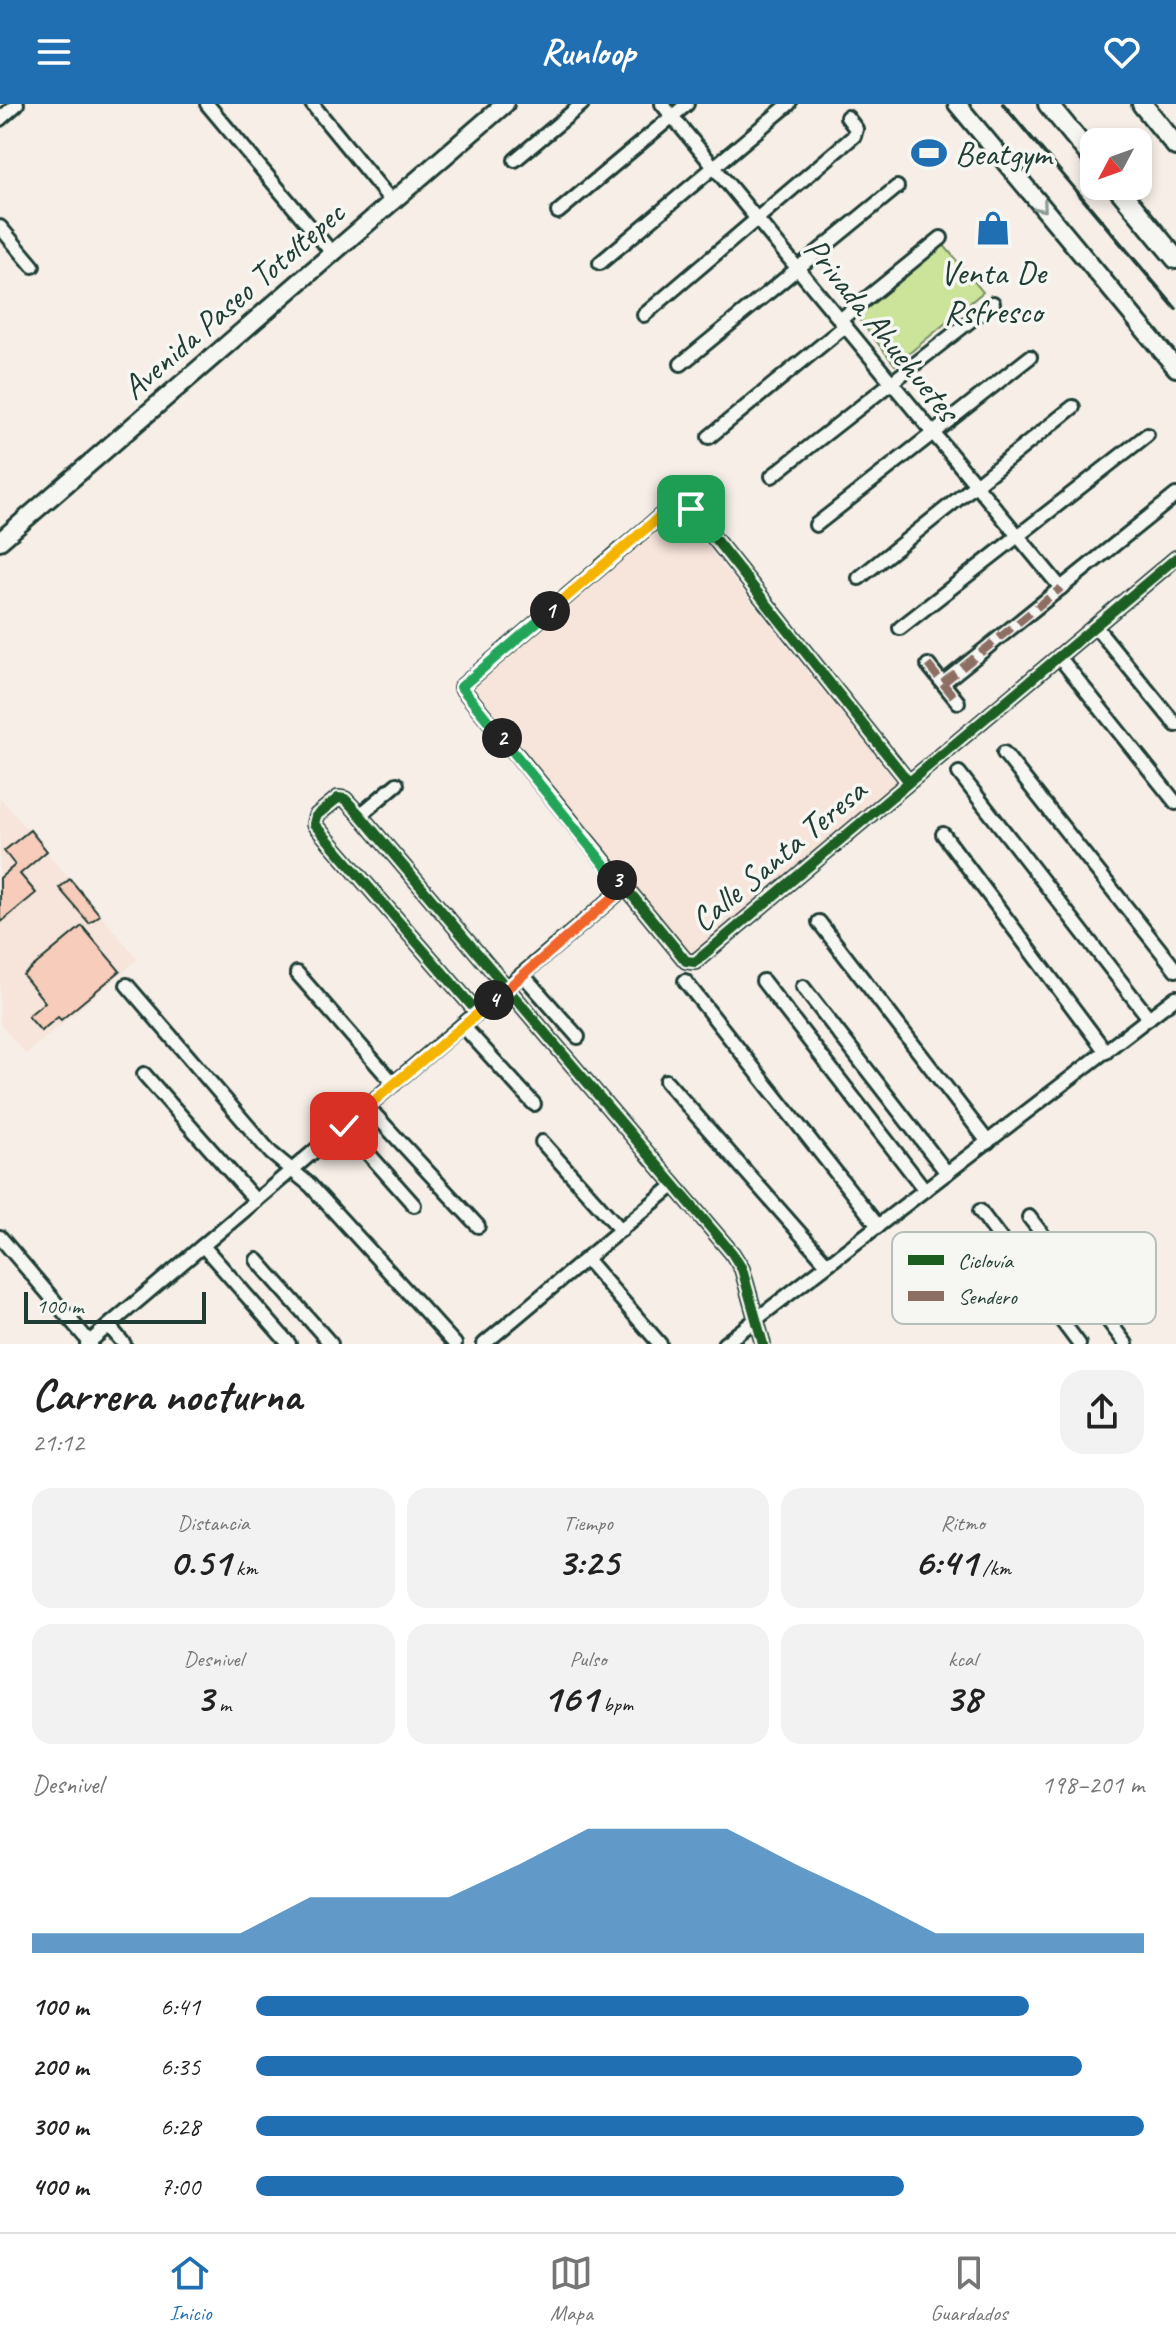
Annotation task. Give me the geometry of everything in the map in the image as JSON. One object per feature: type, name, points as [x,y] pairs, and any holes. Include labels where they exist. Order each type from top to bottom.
[{"type":"highway","points":[[1048,104],[1080,143]]},
{"type":"highway","points":[[1142,104],[1176,146]]},
{"type":"highway","points":[[1128,200],[1176,259]]},
{"type":"main road","name":"Avenida Paseo Totoltepec","points":[[0,541],[505,104]]},
{"type":"main road","points":[[957,104],[1176,368]]},
{"type":"street","points":[[0,119],[17,104]]},
{"type":"street","points":[[207,104],[333,254]]},
{"type":"street","points":[[312,104],[393,203]]},
{"type":"street","points":[[515,160],[582,104]]},
{"type":"street","name":"Privada Ahuehuetes","points":[[662,104],[1061,588]]},
{"type":"street","points":[[558,212],[687,104]]},
{"type":"street","points":[[600,263],[789,104]]},
{"type":"street","points":[[644,315],[854,136],[856,129],[847,117]]},
{"type":"street","points":[[681,364],[897,187]]},
{"type":"street","points":[[0,227],[33,266]]},
{"type":"street","points":[[709,437],[941,238]]},
{"type":"street","points":[[772,476],[993,303]]},
{"type":"street","points":[[816,525],[1030,357]]},
{"type":"street","points":[[859,578],[1073,407]]},
{"type":"street","points":[[900,628],[1147,435]]},
{"type":"street","points":[[943,683],[1176,495]]},
{"type":"street","name":"Calle Santa Teresa","points":[[908,781],[691,509],[682,502],[672,506],[461,687],[686,961],[695,962],[908,781],[1174,564]]},
{"type":"street","points":[[1096,627],[1176,725]]},
{"type":"street","points":[[1060,658],[1176,803]]},
{"type":"street","points":[[928,665],[958,702]]},
{"type":"street","points":[[1004,753],[1176,970]]},
{"type":"street","points":[[959,773],[1149,1018]]},
{"type":"street","points":[[360,815],[397,784]]},
{"type":"street","points":[[478,1013],[313,820],[341,797],[360,815],[738,1261],[763,1344]]},
{"type":"street","points":[[943,834],[1106,1052]]},
{"type":"street","points":[[0,1237],[89,1343],[624,888]]},
{"type":"street","points":[[819,922],[988,1142]]},
{"type":"street","points":[[297,973],[394,1084]]},
{"type":"street","points":[[523,975],[578,1037]]},
{"type":"street","points":[[685,981],[878,1226]]},
{"type":"street","points":[[763,981],[925,1190]]},
{"type":"street","points":[[127,985],[271,1153],[310,1185],[455,1344]]},
{"type":"street","points":[[803,987],[947,1173]]},
{"type":"street","points":[[724,1344],[1176,997]]},
{"type":"street","points":[[463,1026],[534,1104]]},
{"type":"street","points":[[144,1074],[256,1201]]},
{"type":"street","points":[[666,1081],[827,1264]]},
{"type":"street","points":[[367,1106],[478,1226]]},
{"type":"street","points":[[344,1126],[414,1205]]},
{"type":"street","points":[[542,1142],[621,1230]]},
{"type":"street","points":[[484,1344],[674,1185]]},
{"type":"street","points":[[980,1211],[996,1232]]},
{"type":"street","points":[[1029,1217],[1040,1232]]},
{"type":"street","points":[[203,1246],[289,1344]]},
{"type":"street","points":[[586,1259],[660,1344]]},
{"type":"street","points":[[257,1260],[331,1344]]},
{"type":"street","points":[[1064,1324],[1079,1344]]},
{"type":"street","points":[[1111,1324],[1126,1344]]},
{"type":"street","points":[[109,1326],[124,1344]]},
{"type":"shaded area","points":[[679,512],[900,786],[691,955],[469,681]]},
{"type":"shaded area","points":[[0,798],[138,959],[26,1054],[0,1024]]},
{"type":"green space","points":[[942,243],[983,292],[895,365],[854,313]]},
{"type":"building","points":[[30,830],[47,851],[20,874],[36,893],[0,923],[0,878],[15,865],[4,851]]},
{"type":"building","points":[[70,879],[100,915],[89,923],[59,888]]},
{"type":"building","points":[[82,926],[120,971],[61,1020],[58,1017],[41,1031],[28,1016],[45,1002],[23,975]]},
{"type":"railway","points":[[1003,104],[1176,309]]},
{"type":"marked path","points":[[943,683],[1061,588]]},
{"type":"marked path","points":[[928,665],[958,702]]},
{"type":"cycle path","points":[[908,781],[691,509],[682,502],[672,506],[461,687],[686,961],[695,962],[1176,558]]},
{"type":"cycle path","points":[[478,1013],[314,824],[316,816],[338,798],[345,799],[360,815],[732,1253],[742,1269],[763,1344]]},
{"type":"place","name":"Beatgym","points":[[929,153]]},
{"type":"place","name":"Venta De Rsfresco","points":[[993,228]]},
{"type":"route","points":[[344,1126],[624,888],[461,687],[672,506],[682,502],[691,509]]}]
